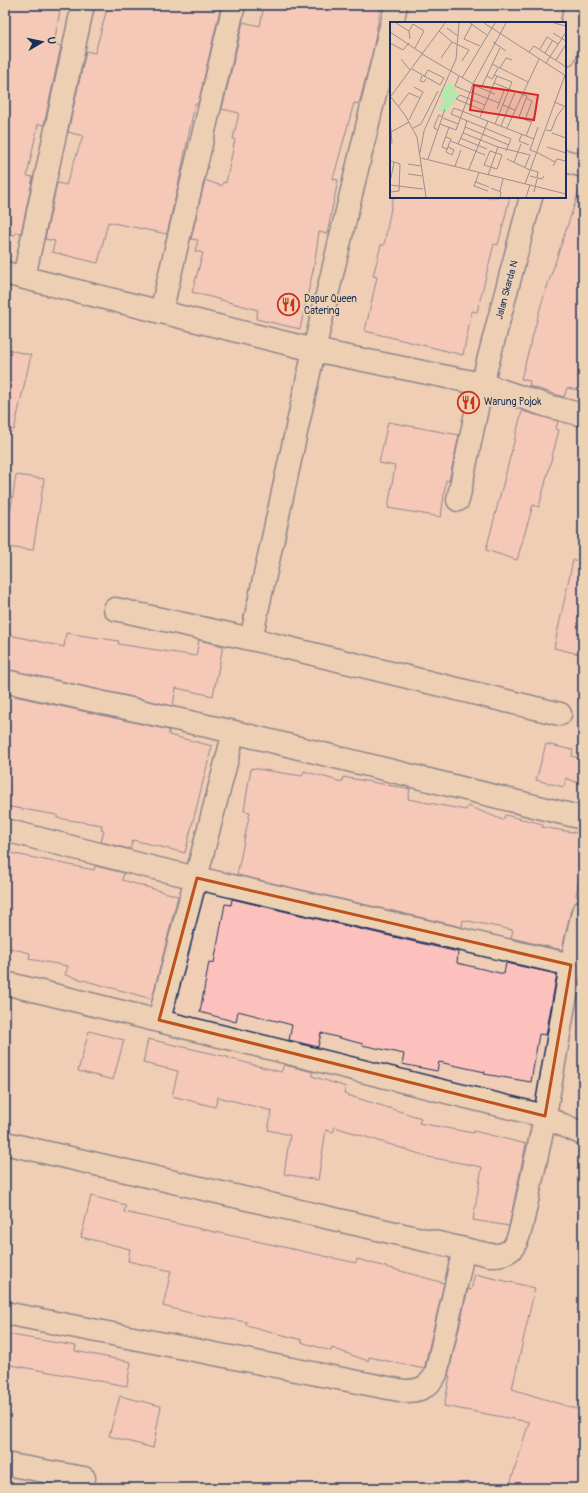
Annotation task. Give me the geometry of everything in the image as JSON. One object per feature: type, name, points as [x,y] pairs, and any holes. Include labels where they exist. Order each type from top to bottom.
[{"type":"street","points":[[83,5],[14,275],[314,350],[482,384],[548,406],[583,415]]},
{"type":"street","points":[[161,312],[234,5]]},
{"type":"street","points":[[392,22],[396,5]]},
{"type":"street","points":[[566,50],[576,5]]},
{"type":"street","points":[[250,638],[314,350],[390,28]]},
{"type":"street","points":[[566,160],[583,166]]},
{"type":"street","name":"Jalan Skarda N","points":[[458,500],[482,384],[531,198]]},
{"type":"street","points":[[114,609],[250,638],[560,714]]},
{"type":"street","points":[[5,681],[234,732],[583,818]]},
{"type":"street","points":[[159,1020],[234,732]]},
{"type":"street","points":[[5,830],[196,878],[572,965]]},
{"type":"street","points":[[5,1143],[464,1249],[499,1255],[508,1252],[517,1242],[545,1116],[583,912]]},
{"type":"street","points":[[5,983],[545,1116],[583,1134]]},
{"type":"street","points":[[5,1313],[404,1391],[415,1391],[431,1384],[436,1374],[464,1249]]},
{"type":"street","points":[[5,1464],[84,1478]]},
{"type":"highlighted area","points":[[197,878],[571,965],[545,1116],[159,1020]]},
{"type":"building","points":[[5,5],[61,5],[54,44],[61,46],[44,125],[38,124],[27,176],[33,177],[21,233],[16,232],[15,235],[5,234]]},
{"type":"building","points":[[108,5],[221,5],[198,104],[195,104],[167,234],[108,222],[98,263],[52,252],[55,241],[45,239],[57,183],[66,185],[83,136],[68,132],[86,51],[95,53]]},
{"type":"building","points":[[264,5],[381,5],[373,50],[359,104],[354,103],[333,179],[338,180],[327,234],[319,232],[314,266],[300,329],[256,319],[258,310],[192,292],[203,253],[195,251],[198,240],[191,239],[205,180],[222,186],[223,182],[226,183],[235,139],[233,139],[239,113],[222,109],[243,22],[260,26]]},
{"type":"building","points":[[579,191],[583,192],[583,391],[567,388],[564,397],[529,386],[530,381],[521,379],[541,305]]},
{"type":"building","points":[[393,198],[510,198],[498,245],[494,244],[477,312],[472,311],[463,355],[365,331],[377,277],[373,276],[381,245],[384,245]]},
{"type":"building","points":[[5,349],[31,355],[14,430],[5,429]]},
{"type":"building","points":[[522,411],[558,421],[556,429],[559,430],[539,507],[533,505],[517,560],[486,550]]},
{"type":"building","points":[[388,422],[459,435],[449,481],[446,480],[441,517],[388,508],[395,466],[379,463]]},
{"type":"building","points":[[16,475],[44,479],[33,550],[5,547]]},
{"type":"building","points":[[573,560],[583,561],[583,655],[554,648]]},
{"type":"building","points":[[66,633],[119,641],[118,644],[196,656],[199,640],[223,646],[213,696],[176,688],[173,706],[5,669],[5,634],[64,647]]},
{"type":"building","points":[[5,694],[169,730],[169,735],[212,746],[185,853],[133,840],[130,849],[101,842],[104,831],[101,830],[102,825],[57,818],[57,815],[5,806]]},
{"type":"building","points":[[546,744],[573,750],[572,756],[583,760],[583,785],[566,778],[564,787],[536,780]]},
{"type":"building","points":[[251,768],[302,776],[304,771],[342,782],[343,777],[410,789],[408,799],[466,810],[468,806],[503,820],[505,815],[543,824],[542,827],[583,834],[583,852],[576,896],[580,897],[571,909],[562,950],[511,938],[513,930],[463,920],[462,927],[237,875],[250,812],[244,811]]},
{"type":"building","points":[[5,852],[94,870],[95,866],[124,873],[122,880],[178,896],[152,999],[65,975],[68,966],[29,959],[30,953],[5,947]]},
{"type":"building","points":[[232,899],[458,952],[457,963],[504,974],[506,963],[557,974],[546,1035],[539,1034],[531,1082],[484,1074],[485,1072],[439,1062],[437,1071],[402,1064],[404,1054],[362,1045],[363,1044],[321,1033],[318,1047],[289,1040],[292,1025],[238,1011],[236,1022],[200,1012],[209,962],[214,963],[225,904],[231,905]]},
{"type":"building","points":[[89,1031],[124,1040],[113,1080],[78,1071]]},
{"type":"building","points":[[148,1039],[228,1057],[281,1072],[284,1065],[313,1072],[312,1076],[346,1087],[344,1094],[421,1118],[419,1123],[473,1133],[474,1131],[526,1144],[509,1226],[473,1220],[482,1167],[423,1156],[335,1127],[333,1132],[326,1130],[318,1180],[284,1174],[290,1135],[268,1130],[272,1111],[218,1097],[215,1107],[172,1096],[178,1071],[143,1063]]},
{"type":"building","points":[[91,1196],[126,1205],[124,1212],[356,1263],[357,1259],[444,1283],[424,1369],[369,1357],[368,1361],[332,1348],[331,1351],[301,1342],[302,1340],[246,1325],[247,1322],[194,1314],[163,1306],[171,1271],[128,1261],[130,1249],[81,1237]]},
{"type":"building","points":[[475,1274],[535,1288],[512,1389],[583,1411],[583,1488],[509,1488],[529,1422],[444,1406],[450,1376],[448,1376],[468,1289],[471,1290]]},
{"type":"building","points":[[5,1334],[76,1346],[75,1351],[131,1362],[127,1386],[5,1364]]},
{"type":"building","points":[[120,1396],[161,1406],[153,1448],[109,1436]]},
{"type":"place","name":"Dapur Queen Catering","points":[[289,305]]},
{"type":"place","name":"Warung Pojok","points":[[468,402]]}]
